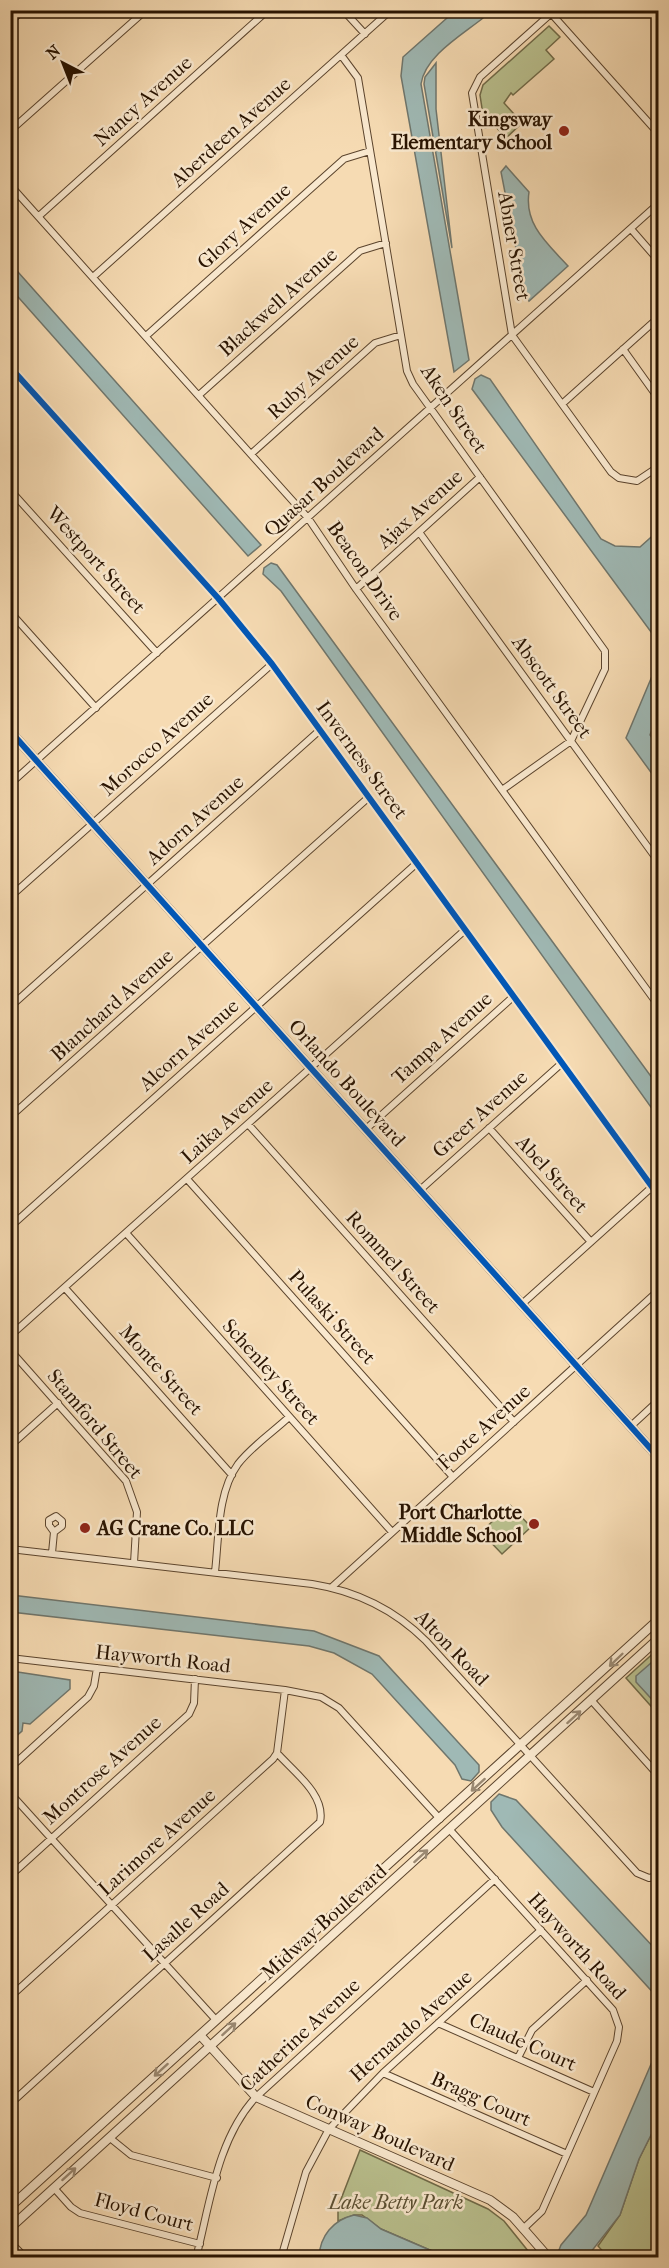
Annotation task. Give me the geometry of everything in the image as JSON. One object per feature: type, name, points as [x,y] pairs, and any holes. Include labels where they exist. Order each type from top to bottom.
[{"type":"street","points":[[10,22],[23,10]]},
{"type":"street","points":[[10,132],[146,10]]},
{"type":"street","name":"Nancy Avenue","points":[[39,216],[268,10]]},
{"type":"street","points":[[343,10],[365,34]]},
{"type":"street","name":"Aberdeen Avenue","points":[[93,277],[391,10]]},
{"type":"street","points":[[552,12],[658,133]]},
{"type":"street","name":"Abner Street","points":[[552,12],[480,77],[472,93],[512,335],[611,472],[628,481],[646,477],[658,466]]},
{"type":"street","name":"Aken Street","points":[[341,55],[358,78],[407,371],[413,384],[605,651],[605,669],[571,741]]},
{"type":"street","name":"Glory Avenue","points":[[146,336],[344,159],[353,154],[370,151]]},
{"type":"street","name":"Beacon Drive","points":[[10,185],[308,518],[356,589],[658,1005]]},
{"type":"street","name":"Quasar Boulevard","points":[[10,784],[658,204]]},
{"type":"street","points":[[631,229],[658,260]]},
{"type":"street","name":"Blackwell Avenue","points":[[199,395],[360,251],[386,243]]},
{"type":"street","points":[[562,404],[658,318]]},
{"type":"street","name":"Ruby Avenue","points":[[251,454],[375,343],[401,335]]},
{"type":"street","points":[[623,349],[658,398]]},
{"type":"street","name":"Inverness Street","points":[[10,367],[218,598],[272,664],[658,1195]]},
{"type":"street","name":"Ajax Avenue","points":[[356,589],[480,477]]},
{"type":"street","name":"Westport Street","points":[[10,490],[157,653]]},
{"type":"street","name":"Abscott Street","points":[[419,532],[658,861]]},
{"type":"street","points":[[10,612],[96,708]]},
{"type":"street","name":"Morocco Avenue","points":[[10,897],[272,664]]},
{"type":"street","name":"Adorn Avenue","points":[[10,1007],[320,730]]},
{"type":"street","name":"Orlando Boulevard","points":[[10,731],[658,1457]]},
{"type":"street","points":[[502,790],[571,741]]},
{"type":"street","name":"Blanchard Avenue","points":[[10,1117],[369,797]]},
{"type":"street","name":"Alcorn Avenue","points":[[10,1227],[417,863]]},
{"type":"street","name":"Laika Avenue","points":[[10,1336],[465,930]]},
{"type":"street","name":"Tampa Avenue","points":[[366,1129],[514,996]]},
{"type":"street","name":"Greer Avenue","points":[[420,1190],[562,1063]]},
{"type":"street","name":"Rommel Street","points":[[248,1124],[514,1422]]},
{"type":"street","name":"Abel Street","points":[[489,1128],[591,1242]]},
{"type":"street","name":"Pulaski Street","points":[[187,1179],[453,1477]]},
{"type":"street","points":[[522,1304],[652,1187]]},
{"type":"street","name":"Schenley Street","points":[[126,1233],[392,1532]]},
{"type":"street","name":"Monte Street","points":[[65,1288],[232,1475]]},
{"type":"street","name":"Foote Avenue","points":[[332,1587],[658,1291]]},
{"type":"street","name":"Stamford Street","points":[[10,1350],[120,1473],[131,1489],[137,1512],[134,1563]]},
{"type":"street","points":[[631,1426],[658,1401]]},
{"type":"street","points":[[10,1446],[58,1403]]},
{"type":"street","points":[[215,1572],[224,1499],[232,1475],[246,1456],[289,1416]]},
{"type":"street","points":[[52,1553],[54,1532]]},
{"type":"street","name":"Alton Road","points":[[10,1549],[332,1587],[372,1601],[410,1626],[637,1873],[649,1878],[658,1876]]},
{"type":"street","name":"Midway Boulevard","points":[[10,2207],[658,1620]]},
{"type":"street","name":"Midway Boulevard","points":[[10,2228],[658,1640]]},
{"type":"street","name":"Hayworth Road","points":[[10,1658],[285,1690],[321,1697],[339,1708],[440,1819]]},
{"type":"street","points":[[10,1768],[88,1697],[94,1686],[97,1668]]},
{"type":"street","name":"Montrose Avenue","points":[[10,1876],[189,1714],[194,1703],[195,1679]]},
{"type":"street","points":[[277,1753],[285,1690]]},
{"type":"street","points":[[592,1701],[658,1775]]},
{"type":"street","name":"Larimore Avenue","points":[[10,1997],[277,1753]]},
{"type":"street","name":"Lasalle Road","points":[[10,2104],[320,1822],[322,1811],[319,1800],[277,1753]]},
{"type":"street","points":[[10,1793],[216,2020]]},
{"type":"street","name":"Hayworth Road","points":[[450,1830],[613,2010],[619,2027],[617,2041],[542,2211],[524,2229]]},
{"type":"street","name":"Catherine Avenue","points":[[196,2258],[233,2128],[256,2097],[495,1879]]},
{"type":"street","name":"Hernando Avenue","points":[[281,2258],[303,2180],[329,2129],[383,2073],[541,1930]]},
{"type":"street","points":[[518,2058],[532,2030],[587,1980]]},
{"type":"street","name":"Claude Court","points":[[438,2023],[594,2092]]},
{"type":"street","name":"Conway Boulevard","points":[[200,2036],[256,2097],[490,2200],[507,2211],[549,2258]]},
{"type":"street","name":"Bragg Court","points":[[383,2073],[567,2154]]},
{"type":"street","points":[[110,2138],[131,2155],[217,2178]]},
{"type":"street","name":"Floyd Court","points":[[54,2188],[71,2207],[80,2213],[200,2244]]},
{"type":"street","points":[[10,2242],[26,2258]]},
{"type":"green space","points":[[549,26],[560,37],[546,50],[554,59],[513,95],[511,93],[504,103],[522,123],[506,138],[495,126],[485,128],[480,95],[483,85]]},
{"type":"green space","points":[[510,1505],[531,1527],[502,1554],[481,1532]]},
{"type":"green space","points":[[658,1649],[658,1714],[626,1678]]},
{"type":"green space","points":[[658,2121],[658,2257],[608,2257],[598,2246],[620,2215],[639,2159]]},
{"type":"green space","name":"Lake Betty Park","points":[[360,2150],[488,2209],[504,2221],[533,2257],[446,2257],[381,2229],[362,2215],[354,2215],[338,2221],[338,2207]]},
{"type":"water","points":[[456,10],[486,11],[483,18],[437,55],[429,64],[421,84],[469,360],[454,372],[401,76],[403,57]]},
{"type":"water","points":[[436,63],[436,109],[452,248],[424,84],[425,77]]},
{"type":"water","points":[[506,166],[529,192],[530,214],[539,233],[568,266],[529,301],[525,295],[501,172]]},
{"type":"water","points":[[10,263],[261,545],[248,556],[11,289]]},
{"type":"water","points":[[481,375],[490,379],[601,539],[615,546],[640,547],[658,531],[658,648],[657,640],[472,389],[475,379]]},
{"type":"water","points":[[271,563],[277,565],[658,1086],[658,1117],[281,591],[263,574],[264,568]]},
{"type":"water","points":[[658,662],[658,713],[650,735],[658,747],[658,782],[626,738]]},
{"type":"water","points":[[11,1595],[314,1631],[379,1656],[479,1765],[479,1772],[471,1781],[462,1779],[455,1765],[372,1674],[334,1653],[309,1646],[11,1612]]},
{"type":"water","points":[[658,1657],[658,1706],[636,1682],[636,1676]]},
{"type":"water","points":[[11,1671],[70,1680],[70,1689],[30,1724],[23,1723],[22,1731],[14,1738],[10,1736]]},
{"type":"water","points":[[499,1794],[516,1800],[658,1952],[658,1998],[502,1827],[491,1810],[491,1802]]},
{"type":"water","points":[[658,2048],[658,2121],[639,2159],[620,2215],[587,2257],[565,2257],[559,2250],[561,2245],[586,2215]]},
{"type":"water","points":[[354,2215],[367,2218],[381,2229],[446,2257],[319,2257],[322,2242],[329,2230],[340,2221]]},
{"type":"cycle path","points":[[10,367],[218,598],[272,664],[658,1195]]},
{"type":"cycle path","points":[[10,731],[658,1457]]},
{"type":"place","name":"Kingsway Elementary School","points":[[564,131]]},
{"type":"place","name":"Port Charlotte Middle School","points":[[534,1524]]},
{"type":"place","name":"AG Crane Co. LLC","points":[[85,1528]]}]
